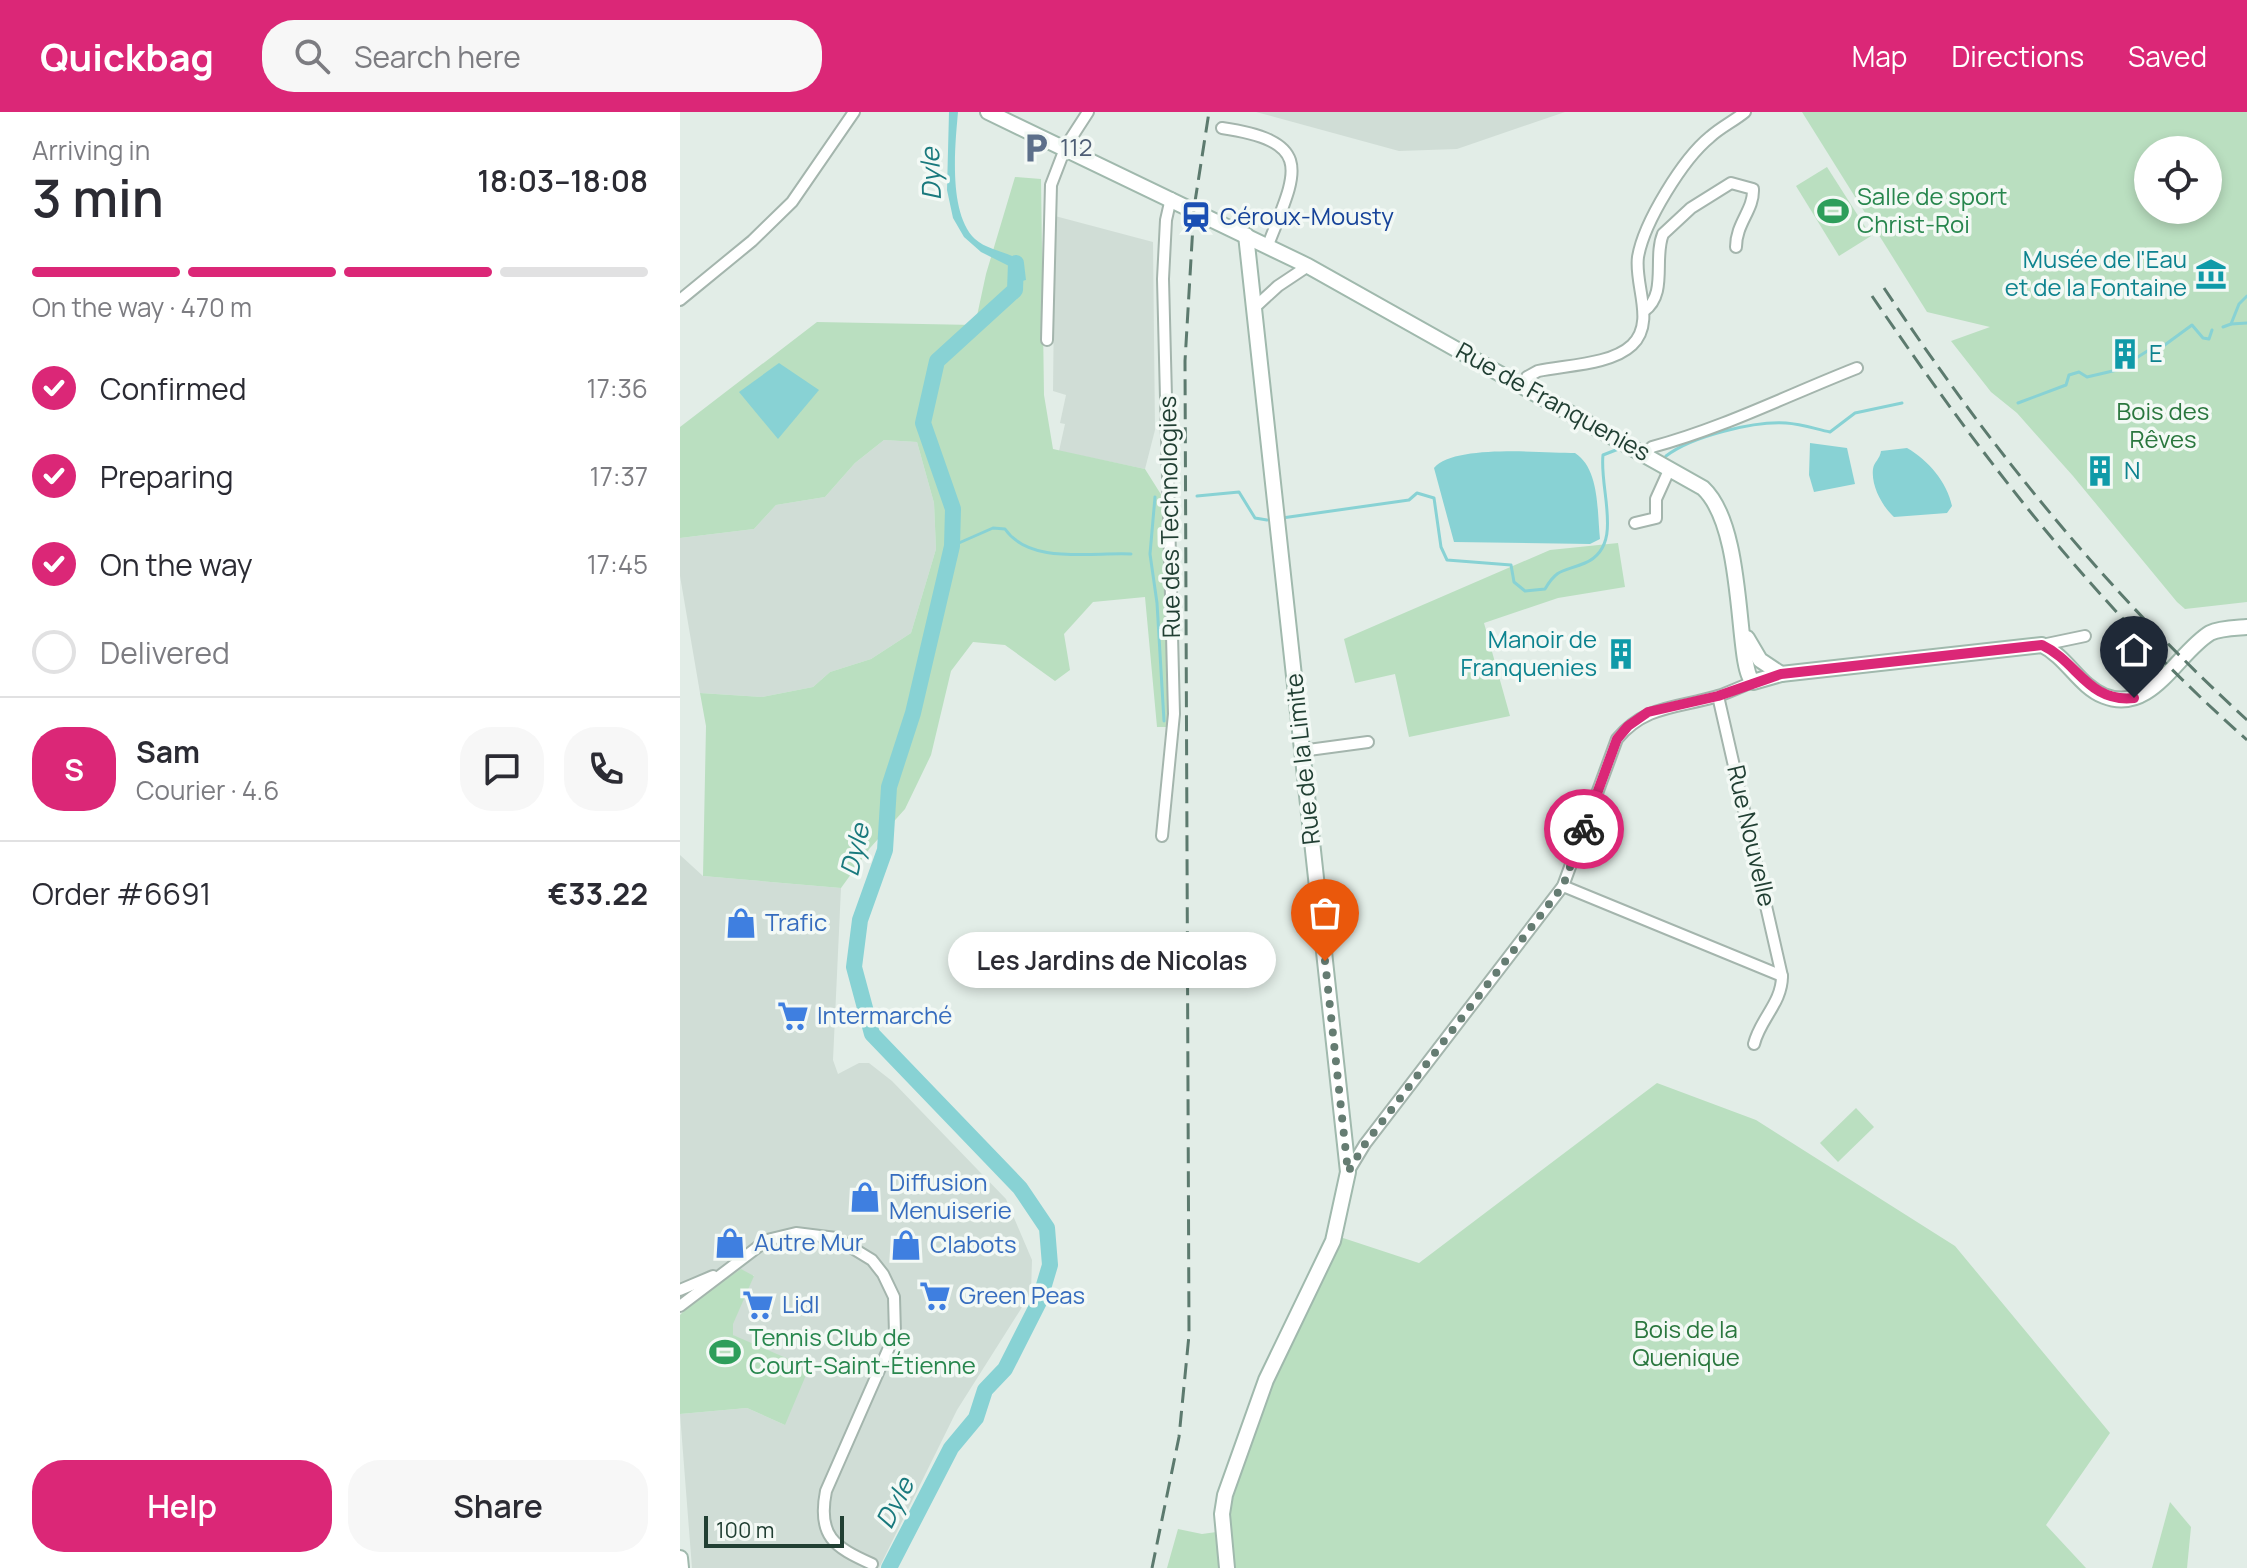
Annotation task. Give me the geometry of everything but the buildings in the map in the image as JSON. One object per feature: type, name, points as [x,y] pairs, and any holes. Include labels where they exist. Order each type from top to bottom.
[{"type":"street","points":[[680,300],[752,241],[792,202],[854,112]]},
{"type":"street","name":"Rue de Franquenies","points":[[988,112],[1066,146],[1308,266],[1646,453],[1703,488],[1723,513],[1744,632],[1760,671]]},
{"type":"street","points":[[1047,340],[1051,185],[1066,146],[1088,112]]},
{"type":"street","points":[[1524,385],[1527,377],[1538,371],[1609,356],[1628,348],[1638,337],[1644,311],[1638,259],[1661,205],[1692,155],[1708,138],[1745,112]]},
{"type":"street","points":[[1222,128],[1270,138],[1288,156],[1292,170],[1291,186],[1268,245]]},
{"type":"street","points":[[1644,311],[1650,307],[1658,284],[1663,234],[1691,208],[1731,183],[1753,189],[1749,207],[1739,222],[1736,247]]},
{"type":"street","name":"Rue des Technologies","points":[[1162,836],[1174,714],[1163,279],[1166,220],[1171,198]]},
{"type":"street","name":"Rue de la Limite","points":[[1227,1568],[1222,1514],[1225,1495],[1266,1380],[1333,1241],[1348,1172],[1246,235]]},
{"type":"street","points":[[1253,309],[1278,286],[1308,266]]},
{"type":"street","points":[[1646,453],[1652,447],[1721,427],[1754,409],[1857,368]]},
{"type":"street","points":[[1635,523],[1656,518],[1656,499],[1670,468]]},
{"type":"street","points":[[2042,645],[2059,655],[2095,692],[2125,699],[2150,689],[2214,631],[2247,627]]},
{"type":"street","points":[[1348,1172],[1365,1144],[1563,886],[1617,739],[1628,726],[1648,712],[1718,696],[1760,671],[2042,645],[2085,636]]},
{"type":"street","name":"Rue Nouvelle","points":[[1718,696],[1782,976]]},
{"type":"street","points":[[1301,751],[1368,742]]},
{"type":"street","points":[[1563,886],[1782,976],[1779,996],[1757,1030],[1754,1044]]},
{"type":"street","points":[[1346,1143],[1365,1144]]},
{"type":"street","points":[[680,1306],[767,1240],[796,1233],[836,1238],[872,1260],[883,1274],[894,1297],[895,1334],[826,1491],[822,1508],[825,1531],[841,1550],[872,1564]]},
{"type":"street","points":[[680,1290],[733,1266]]},
{"type":"street","points":[[680,1558],[681,1568]]},
{"type":"shaded area","points":[[1256,112],[1565,112],[1457,149],[1399,151]]},
{"type":"shaded area","points":[[1055,216],[1153,242],[1155,430],[1145,469],[1059,451],[1065,424],[1060,423],[1066,395],[1053,391]]},
{"type":"shaded area","points":[[884,440],[917,442],[934,503],[936,549],[911,633],[871,659],[830,672],[813,687],[762,697],[700,693],[680,576],[680,538],[754,529],[776,505],[825,497],[855,463]]},
{"type":"shaded area","points":[[680,855],[703,876],[841,888],[833,1060],[838,1074],[859,1063],[869,1063],[892,1081],[1006,1199],[1032,1260],[1031,1293],[957,1410],[879,1568],[692,1568],[680,1414],[747,1408],[785,1425],[733,1335],[732,1324],[754,1275],[691,1303],[680,1286]]},
{"type":"green space","name":"Bois des Rêves","points":[[1802,112],[2247,112],[2247,602],[2185,609],[2177,602],[2073,476],[2017,413],[1991,392],[1951,341],[1990,327],[1927,312]]},
{"type":"green space","name":"Salle de sport Christ-Roi","points":[[1827,167],[1871,236],[1839,256],[1796,186]]},
{"type":"green space","points":[[1015,177],[1041,179],[1044,395],[1053,449],[1145,469],[1162,496],[1170,727],[1157,727],[1145,597],[1093,602],[1064,634],[1070,670],[1055,681],[1005,645],[973,642],[951,671],[931,755],[905,809],[870,848],[841,888],[703,876],[706,726],[700,693],[762,697],[813,687],[830,672],[871,659],[911,633],[936,549],[934,503],[917,442],[884,440],[855,463],[825,497],[776,505],[754,529],[680,538],[680,427],[817,322],[975,325],[986,274]]},
{"type":"green space","points":[[1618,543],[1625,587],[1558,598],[1484,623],[1510,716],[1409,737],[1395,674],[1355,683],[1344,639],[1550,550]]},
{"type":"green space","name":"Bois de la Quenique","points":[[1657,1083],[1756,1120],[1955,1246],[2110,1433],[2046,1525],[2086,1568],[1167,1568],[1178,1529],[1202,1534],[1231,1530],[1230,1507],[1259,1419],[1334,1235],[1419,1263]]},
{"type":"green space","points":[[1856,1108],[1874,1127],[1838,1162],[1820,1143]]},
{"type":"green space","name":"Tennis Club de Court-Saint-Étienne","points":[[741,1269],[754,1276],[733,1324],[733,1335],[809,1368],[785,1425],[747,1408],[680,1414],[680,1315],[691,1303]]},
{"type":"green space","points":[[2170,1502],[2191,1527],[2187,1568],[2152,1568]]},
{"type":"water","points":[[949,112],[958,112],[955,178],[966,227],[980,243],[1024,263],[1026,280],[1014,283],[1015,269],[981,252],[964,237],[953,218],[947,190]]},
{"type":"water","points":[[779,363],[819,390],[778,439],[739,392]]},
{"type":"water","points":[[1810,443],[1847,448],[1855,484],[1814,492],[1809,475]]},
{"type":"water","points":[[1907,448],[1929,465],[1941,480],[1952,506],[1947,513],[1894,517],[1885,507],[1876,489],[1873,469],[1881,451]]},
{"type":"water","points":[[1479,453],[1575,453],[1589,469],[1593,480],[1600,539],[1590,544],[1454,542],[1434,468],[1445,460]]},
{"type":"waterway","name":"Dyle","points":[[889,1568],[951,1448],[976,1418],[985,1390],[1005,1369],[1039,1302],[1050,1265],[1047,1228],[1020,1188],[872,1034],[854,967],[860,920],[885,850],[889,787],[913,713],[952,546],[953,509],[923,423],[937,361],[1015,290],[1016,263]]},
{"type":"waterway","points":[[2223,327],[2231,324],[2239,304],[2247,296]]},
{"type":"waterway","points":[[2231,324],[2247,323]]},
{"type":"waterway","points":[[2018,403],[2066,385],[2069,375],[2079,372],[2087,377],[2117,370],[2149,350],[2162,347],[2192,325],[2203,338],[2209,339],[2212,330]]},
{"type":"waterway","points":[[1666,456],[1707,436],[1757,424],[1792,424],[1830,432],[1855,413],[1902,403]]},
{"type":"waterway","points":[[1282,518],[1409,500],[1417,493],[1434,498],[1441,547],[1447,560],[1511,565],[1514,582],[1525,591],[1545,589],[1558,573],[1585,563],[1597,555],[1604,544],[1608,516],[1603,455],[1621,448]]},
{"type":"waterway","points":[[1197,496],[1239,492],[1255,518],[1267,520]]},
{"type":"waterway","points":[[1155,497],[1150,554],[1157,603],[1164,721]]},
{"type":"waterway","points":[[952,546],[993,528],[1005,529],[1030,548],[1046,552],[1131,554]]},
{"type":"railway","points":[[1152,1568],[1179,1437],[1189,1335],[1185,361],[1194,208],[1209,112]]},
{"type":"railway","points":[[1884,288],[1966,405],[2052,515],[2145,620],[2247,720]]},
{"type":"railway","points":[[1872,296],[1957,417],[2045,530],[2140,637],[2247,740]]},
{"type":"way so far","points":[[1325,961],[1348,1172],[1365,1144],[1563,886],[1584,829]]},
{"type":"place","name":"112","points":[[1036,148]]},
{"type":"place","name":"Salle de sport Christ-Roi","points":[[1833,211]]},
{"type":"place","name":"Céroux-Mousty","points":[[1196,217]]},
{"type":"place","name":"Musée de l'Eau et de la Fontaine","points":[[2211,274]]},
{"type":"place","name":"E","points":[[2125,354]]},
{"type":"place","name":"N","points":[[2100,471]]},
{"type":"place","name":"Manoir de Franquenies","points":[[1621,654]]},
{"type":"place","name":"Trafic","points":[[741,923]]},
{"type":"place","name":"Les Jardins de Nicolas","points":[[1325,961]]},
{"type":"place","name":"Intermarché","points":[[793,1016]]},
{"type":"place","name":"Diffusion Menuiserie","points":[[865,1197]]},
{"type":"place","name":"Autre Mur","points":[[730,1243]]},
{"type":"place","name":"Clabots","points":[[906,1245]]},
{"type":"place","name":"Green Peas","points":[[935,1296]]},
{"type":"place","name":"Lidl","points":[[758,1305]]},
{"type":"place","name":"Tennis Club de Court-Saint-Étienne","points":[[725,1352]]},
{"type":"route","points":[[1584,829],[1617,739],[1628,726],[1648,712],[1665,706],[1718,696],[1735,687],[1759,683],[1781,674],[2042,645],[2059,655],[2095,692],[2109,698],[2134,698]]}]
